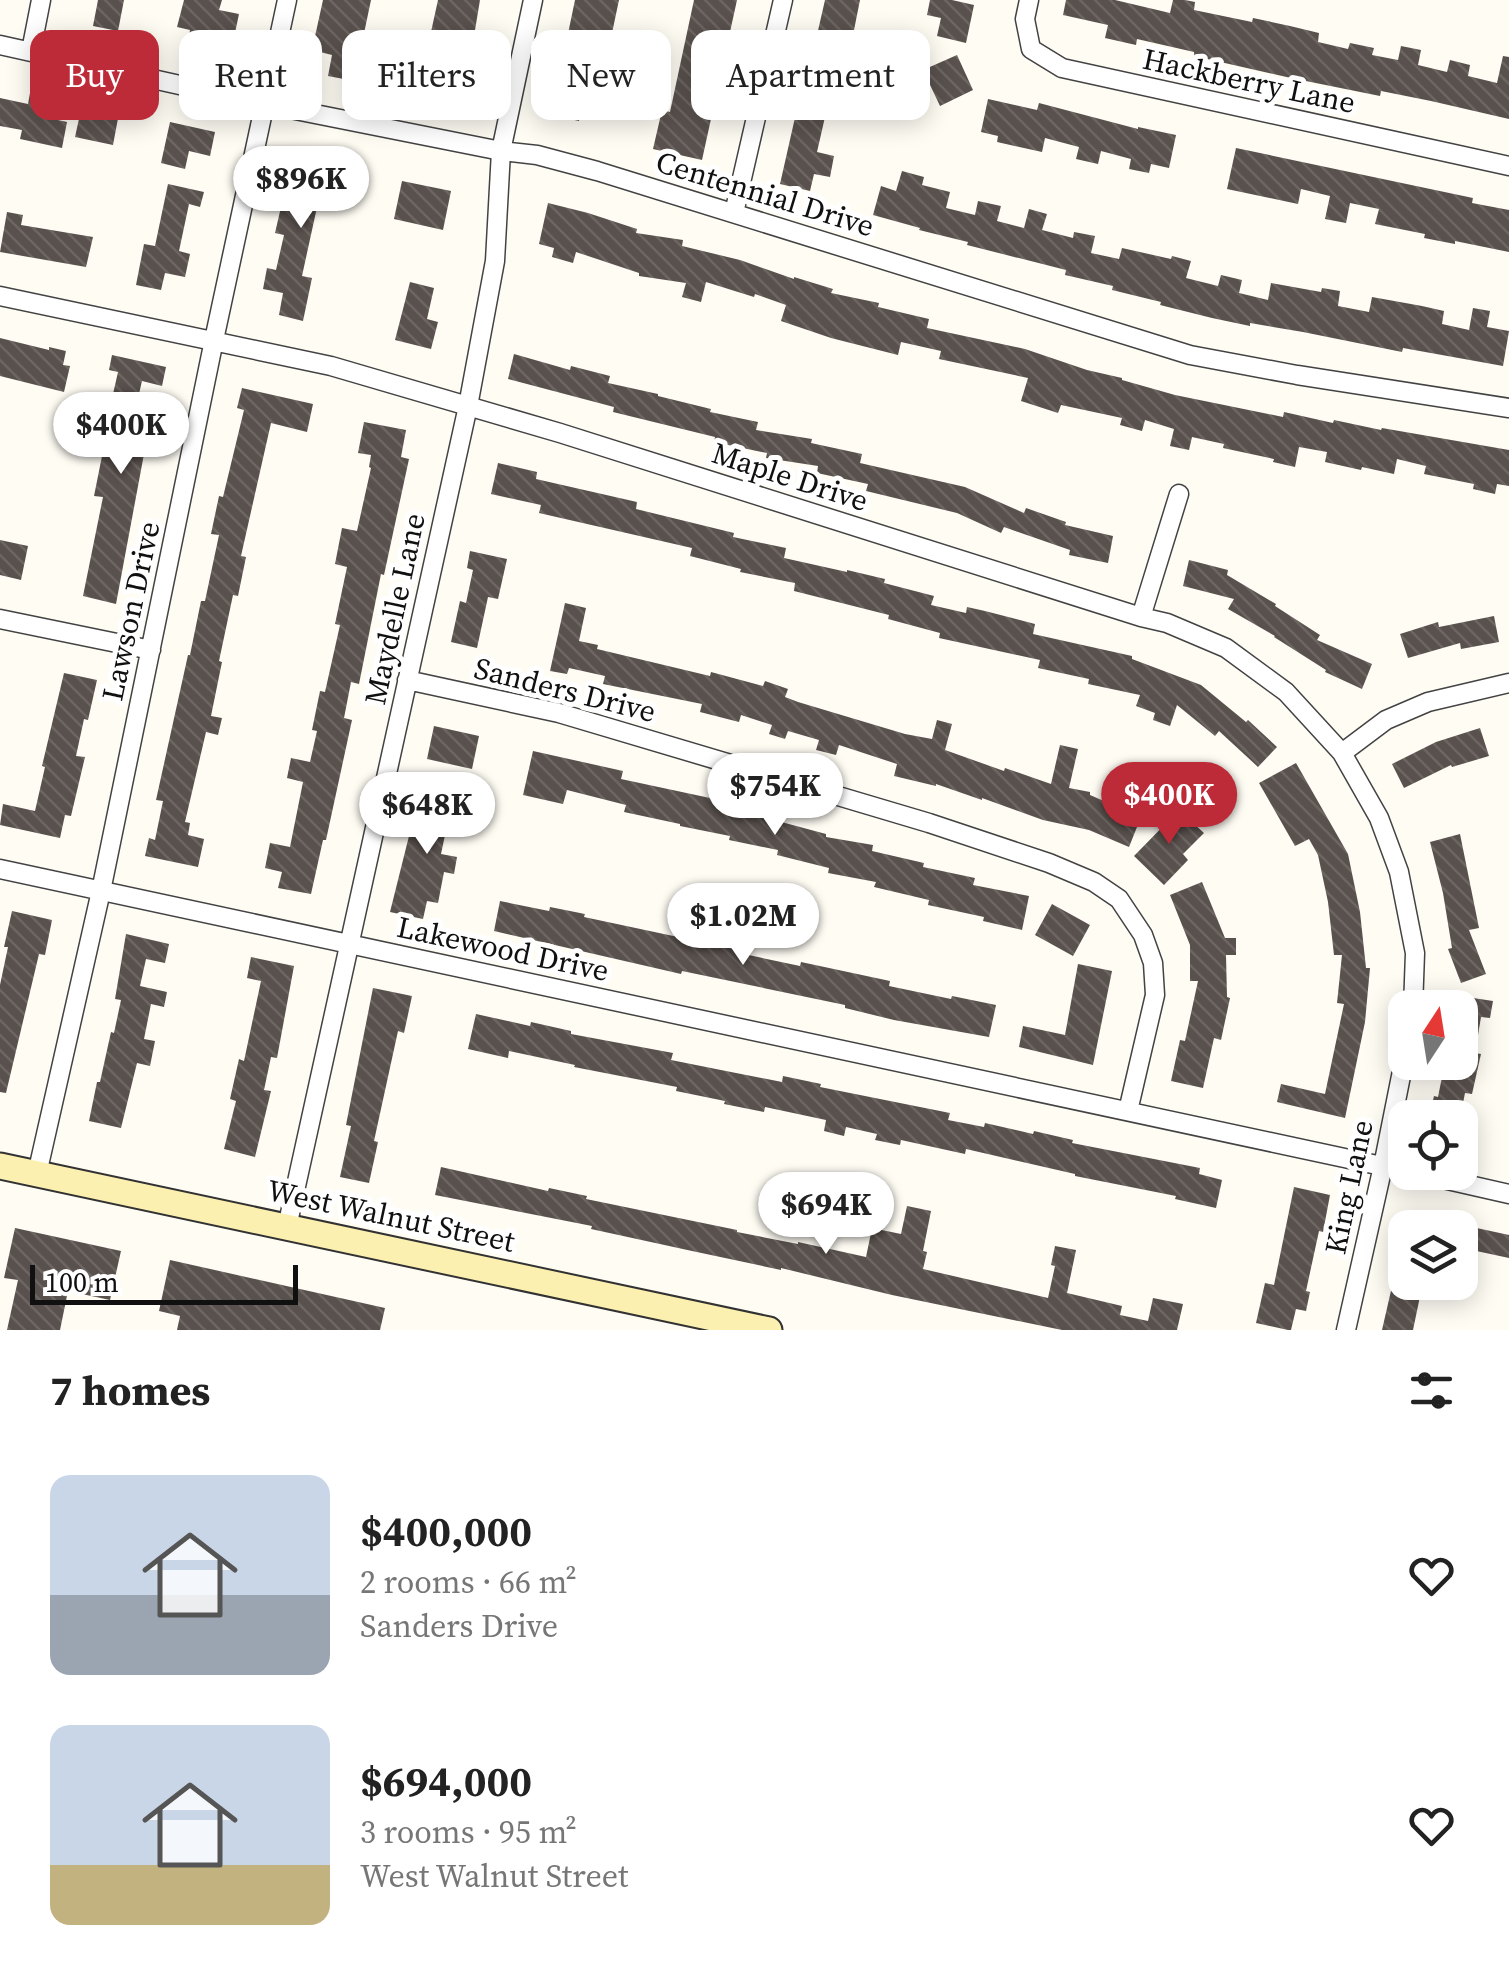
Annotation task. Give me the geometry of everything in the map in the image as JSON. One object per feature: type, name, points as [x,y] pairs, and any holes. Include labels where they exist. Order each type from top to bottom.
[{"type":"main road","name":"West Walnut Street","points":[[0,1166],[769,1330]]},
{"type":"street","points":[[35,30],[41,0]]},
{"type":"street","name":"Lawson Drive","points":[[281,30],[287,0]]},
{"type":"street","name":"Maydelle Lane","points":[[287,1227],[468,406],[495,262],[501,151],[533,0]]},
{"type":"street","points":[[734,214],[783,0]]},
{"type":"street","name":"Hackberry Lane","points":[[1029,0],[1025,19],[1031,49],[1062,68],[1509,166]]},
{"type":"street","name":"Centennial Drive","points":[[0,46],[30,51]]},
{"type":"street","name":"Centennial Drive","points":[[322,115],[597,170],[1190,355],[1509,408]]},
{"type":"street","name":"Lawson Drive","points":[[38,1174],[102,891],[262,120]]},
{"type":"street","name":"Maple Drive","points":[[0,296],[331,366],[560,433],[1167,623],[1226,648],[1286,692],[1342,753]]},
{"type":"street","points":[[1141,617],[1179,494]]},
{"type":"street","points":[[0,619],[151,650]]},
{"type":"street","name":"Sanders Drive","points":[[407,680],[560,712],[1049,862],[1094,882],[1119,899],[1144,935],[1153,963],[1154,995],[1128,1112]]},
{"type":"street","points":[[1414,990],[1415,953],[1398,872],[1379,818],[1342,753],[1386,720],[1428,702],[1509,683]]},
{"type":"street","name":"Lakewood Drive","points":[[0,869],[1388,1167]]},
{"type":"street","name":"King Lane","points":[[1346,1330],[1400,1080]]},
{"type":"street","points":[[1478,1187],[1509,1194]]},
{"type":"building","points":[[98,0],[124,0],[118,30],[93,26]]},
{"type":"building","points":[[184,0],[222,0],[219,10],[239,14],[236,30],[177,27]]},
{"type":"building","points":[[323,0],[371,0],[365,30],[342,30],[342,79],[328,76],[332,55],[322,52],[322,30],[316,30]]},
{"type":"building","points":[[438,0],[480,0],[475,30],[431,30]]},
{"type":"building","points":[[575,0],[619,0],[613,30],[569,30]]},
{"type":"building","points":[[694,0],[737,0],[730,30],[691,30],[691,120],[711,120],[702,160],[653,149],[660,120],[671,120]]},
{"type":"building","points":[[825,0],[860,0],[854,30],[818,30]]},
{"type":"building","points":[[930,0],[974,5],[966,43],[937,36],[941,18],[927,15]]},
{"type":"building","points":[[1066,0],[1115,0],[1170,13],[1173,0],[1185,0],[1195,2],[1194,10],[1319,33],[1318,42],[1348,49],[1350,43],[1374,48],[1372,55],[1398,60],[1401,46],[1421,50],[1418,65],[1447,72],[1450,60],[1470,65],[1468,76],[1497,83],[1503,56],[1509,57],[1509,119],[1381,91],[1380,96],[1291,78],[1137,39],[1136,45],[1105,38],[1108,25],[1063,15]]},
{"type":"building","points":[[957,55],[973,90],[940,106],[930,85],[930,67]]},
{"type":"building","points":[[30,93],[30,120],[67,122],[62,148],[20,139],[22,130],[0,126],[0,98],[28,104]]},
{"type":"building","points":[[988,99],[1037,110],[1039,103],[1176,135],[1169,168],[1151,164],[1149,173],[1129,169],[1131,159],[1101,151],[1098,164],[1076,159],[1079,147],[1045,138],[1042,152],[997,142],[998,136],[981,132]]},
{"type":"building","points":[[79,120],[118,120],[113,145],[75,137]]},
{"type":"building","points":[[794,120],[824,120],[817,152],[834,156],[830,177],[814,174],[810,191],[780,184]]},
{"type":"building","points":[[170,122],[215,132],[210,156],[189,151],[185,169],[161,163]]},
{"type":"building","points":[[291,148],[338,158],[334,175],[343,177],[337,202],[319,198],[302,276],[312,278],[303,321],[279,315],[283,293],[263,289],[267,268],[276,270],[284,235],[275,233],[281,207],[301,212],[309,174],[286,169]]},
{"type":"building","points":[[1236,148],[1473,198],[1472,203],[1509,210],[1509,252],[1424,238],[1425,234],[1375,224],[1379,209],[1350,203],[1346,223],[1325,219],[1330,196],[1301,189],[1298,204],[1227,189]]},
{"type":"building","points":[[902,171],[924,177],[922,185],[950,192],[946,208],[975,215],[978,201],[1001,206],[997,221],[1024,228],[1029,209],[1047,214],[1042,230],[1073,238],[1074,232],[1095,236],[1091,253],[1119,259],[1122,248],[1191,261],[1186,278],[1218,286],[1221,275],[1242,280],[1239,293],[1268,300],[1271,283],[1321,292],[1322,288],[1340,291],[1338,306],[1369,312],[1372,297],[1422,306],[1444,311],[1442,324],[1469,330],[1473,308],[1490,311],[1487,327],[1509,331],[1503,366],[1212,318],[1065,275],[1066,270],[967,245],[968,242],[873,215],[881,186],[896,191]]},
{"type":"building","points":[[402,181],[451,191],[443,230],[394,219]]},
{"type":"building","points":[[168,184],[204,192],[200,207],[189,204],[179,251],[190,254],[185,277],[165,273],[161,290],[136,285],[144,244],[155,246]]},
{"type":"building","points":[[548,203],[637,229],[636,233],[683,240],[682,246],[740,260],[833,289],[831,293],[929,319],[927,328],[1025,349],[1175,395],[1283,417],[1284,412],[1509,450],[1509,486],[1497,484],[1495,494],[1473,489],[1474,484],[1424,474],[1426,466],[1397,459],[1394,474],[1362,467],[1361,470],[1325,462],[1327,452],[1299,447],[1295,467],[1192,437],[1189,450],[1170,446],[1174,429],[1145,420],[1142,431],[1120,425],[1122,418],[1061,405],[1058,413],[1021,401],[1028,378],[939,359],[941,351],[901,342],[898,355],[831,338],[781,321],[786,305],[755,294],[754,297],[706,282],[701,302],[682,297],[686,283],[639,276],[576,252],[573,263],[552,257],[554,248],[539,244]]},
{"type":"building","points":[[7,212],[23,215],[21,225],[93,237],[86,267],[0,252]]},
{"type":"building","points":[[410,282],[434,288],[427,319],[438,322],[431,349],[395,340]]},
{"type":"building","points":[[0,338],[66,351],[63,365],[70,366],[64,392],[0,376]]},
{"type":"building","points":[[514,354],[570,370],[571,366],[610,376],[608,383],[758,422],[756,430],[812,439],[811,443],[862,454],[860,463],[965,487],[1024,513],[1026,508],[1066,522],[1065,525],[1113,536],[1108,563],[1069,555],[1070,550],[1004,527],[1001,533],[957,513],[866,491],[868,484],[817,473],[818,466],[766,458],[767,453],[714,442],[715,437],[613,412],[614,407],[508,379]]},
{"type":"building","points":[[112,355],[166,367],[162,386],[142,381],[135,411],[160,416],[149,455],[144,454],[116,604],[83,596],[103,497],[94,496],[102,456],[108,457],[121,396],[113,394],[118,372],[109,370]]},
{"type":"building","points":[[242,388],[313,404],[307,432],[271,423],[241,556],[246,557],[238,596],[233,595],[219,661],[222,662],[211,716],[222,718],[218,735],[206,732],[185,822],[190,823],[188,835],[204,839],[198,867],[145,856],[149,838],[155,840],[163,801],[156,800],[219,535],[211,534],[244,410],[237,408]]},
{"type":"building","points":[[364,422],[406,430],[401,457],[409,459],[359,684],[351,682],[344,718],[352,720],[311,894],[278,888],[282,872],[265,868],[270,843],[290,847],[303,782],[287,778],[291,758],[310,762],[317,731],[312,730],[320,691],[325,692],[340,625],[335,624],[347,567],[335,564],[342,528],[357,531],[371,468],[371,455],[358,453]]},
{"type":"building","points":[[498,463],[537,472],[536,479],[637,502],[636,509],[786,548],[784,558],[885,579],[884,583],[934,596],[931,605],[966,613],[967,607],[985,611],[1035,624],[1033,634],[1132,656],[1201,685],[1277,747],[1258,767],[1219,731],[1215,736],[1177,705],[1170,726],[1153,720],[1155,713],[1136,706],[1140,695],[1038,668],[1040,660],[939,638],[940,633],[888,619],[889,615],[794,591],[795,583],[740,572],[741,569],[690,556],[692,548],[539,513],[541,505],[491,494]]},
{"type":"building","points":[[0,540],[28,546],[21,580],[0,575]]},
{"type":"building","points":[[470,551],[507,559],[498,599],[488,597],[477,648],[451,642],[460,601],[466,603],[473,570],[467,568]]},
{"type":"building","points":[[1189,560],[1228,570],[1227,575],[1320,635],[1317,640],[1372,664],[1362,689],[1325,672],[1228,609],[1234,599],[1183,586]]},
{"type":"building","points":[[565,603],[586,608],[579,641],[598,645],[597,649],[710,676],[711,672],[763,686],[765,681],[788,689],[785,697],[798,702],[905,734],[932,739],[937,720],[952,724],[945,750],[1004,771],[1005,768],[1051,784],[1060,745],[1078,749],[1069,788],[1090,792],[1141,817],[1129,847],[1089,830],[1043,820],[936,784],[894,776],[897,764],[839,745],[836,755],[816,750],[819,740],[788,731],[785,739],[769,734],[772,725],[741,715],[739,722],[700,712],[702,704],[603,684],[605,676],[569,668],[567,674],[550,671]]},
{"type":"building","points":[[1494,616],[1499,642],[1461,649],[1460,643],[1408,658],[1400,634],[1438,622],[1439,627]]},
{"type":"building","points":[[64,673],[97,680],[76,756],[85,757],[71,816],[65,815],[60,838],[0,825],[3,804],[35,811]]},
{"type":"building","points":[[434,726],[479,736],[472,769],[427,759]]},
{"type":"building","points":[[1480,728],[1489,756],[1451,765],[1404,788],[1392,764],[1436,742]]},
{"type":"building","points":[[533,751],[623,771],[621,779],[775,815],[774,820],[826,837],[873,845],[872,851],[975,878],[973,885],[1029,896],[1022,930],[928,905],[929,900],[874,887],[876,882],[828,873],[829,868],[777,855],[778,850],[624,812],[626,805],[567,790],[563,804],[523,795]]},
{"type":"building","points":[[1296,763],[1348,854],[1366,968],[1370,968],[1365,1022],[1345,1118],[1277,1102],[1281,1084],[1325,1094],[1344,1004],[1337,1003],[1342,955],[1334,955],[1318,855],[1309,839],[1295,846],[1259,783]]},
{"type":"building","points":[[423,796],[470,805],[466,825],[448,821],[441,854],[457,857],[454,874],[444,872],[438,903],[427,901],[423,919],[390,912]]},
{"type":"building","points":[[1179,810],[1204,833],[1183,854],[1188,860],[1164,885],[1134,856]]},
{"type":"building","points":[[1460,834],[1479,928],[1469,930],[1486,974],[1461,983],[1448,949],[1452,948],[1443,893],[1430,842]]},
{"type":"building","points":[[1202,882],[1225,938],[1236,938],[1236,955],[1226,955],[1230,998],[1221,1040],[1214,1038],[1203,1088],[1171,1081],[1180,1040],[1185,1041],[1198,981],[1190,981],[1190,945],[1170,895]]},
{"type":"building","points":[[500,901],[585,914],[584,917],[739,953],[800,966],[801,962],[890,981],[889,986],[996,1005],[989,1037],[894,1020],[845,1005],[682,971],[681,974],[494,931]]},
{"type":"building","points":[[1052,904],[1090,925],[1073,956],[1035,935]]},
{"type":"building","points":[[12,911],[52,920],[45,955],[39,954],[6,1093],[0,1092],[0,985]]},
{"type":"building","points":[[126,934],[169,944],[165,963],[146,959],[140,986],[167,992],[164,1007],[151,1004],[144,1039],[155,1041],[150,1066],[137,1063],[121,1128],[89,1121],[121,1000],[115,999]]},
{"type":"building","points":[[251,957],[294,966],[277,1058],[271,1057],[264,1090],[271,1091],[255,1157],[224,1149],[236,1101],[230,1099],[239,1059],[244,1061],[261,981],[247,978]]},
{"type":"building","points":[[1078,964],[1112,971],[1093,1065],[1019,1047],[1023,1026],[1065,1035]]},
{"type":"building","points":[[373,988],[412,996],[404,1033],[398,1031],[369,1183],[340,1177],[351,1126],[346,1125]]},
{"type":"building","points":[[1478,999],[1493,1001],[1490,1018],[1481,1017],[1478,1035]]},
{"type":"building","points":[[476,1014],[673,1053],[671,1060],[782,1082],[783,1076],[821,1084],[820,1087],[950,1113],[948,1120],[984,1127],[985,1123],[1033,1134],[1034,1131],[1073,1140],[1072,1143],[1200,1168],[1199,1174],[1222,1180],[1216,1208],[966,1149],[965,1154],[901,1140],[900,1145],[875,1140],[877,1134],[846,1127],[844,1136],[824,1131],[826,1120],[765,1107],[764,1112],[724,1104],[725,1101],[676,1091],[677,1087],[509,1051],[508,1058],[468,1049]]},
{"type":"building","points":[[1441,1080],[1475,1080],[1472,1094],[1465,1093],[1464,1100],[1433,1100],[1438,1097]]},
{"type":"building","points":[[441,1167],[866,1257],[872,1228],[901,1234],[907,1206],[931,1211],[923,1269],[1048,1298],[1055,1246],[1076,1250],[1067,1293],[1122,1306],[1120,1315],[1148,1321],[1153,1298],[1183,1304],[1177,1330],[1062,1330],[435,1195]]},
{"type":"building","points":[[1294,1187],[1330,1195],[1306,1291],[1310,1292],[1306,1311],[1296,1309],[1288,1330],[1256,1323],[1265,1283],[1274,1285]]},
{"type":"building","points":[[15,1228],[121,1251],[110,1300],[68,1291],[60,1330],[7,1330],[18,1280],[4,1278]]},
{"type":"building","points":[[1478,1228],[1509,1235],[1509,1258],[1478,1251]]},
{"type":"building","points":[[170,1260],[385,1308],[380,1330],[177,1330],[180,1316],[159,1311]]},
{"type":"building","points":[[1389,1300],[1419,1300],[1413,1330],[1382,1330]]}]
